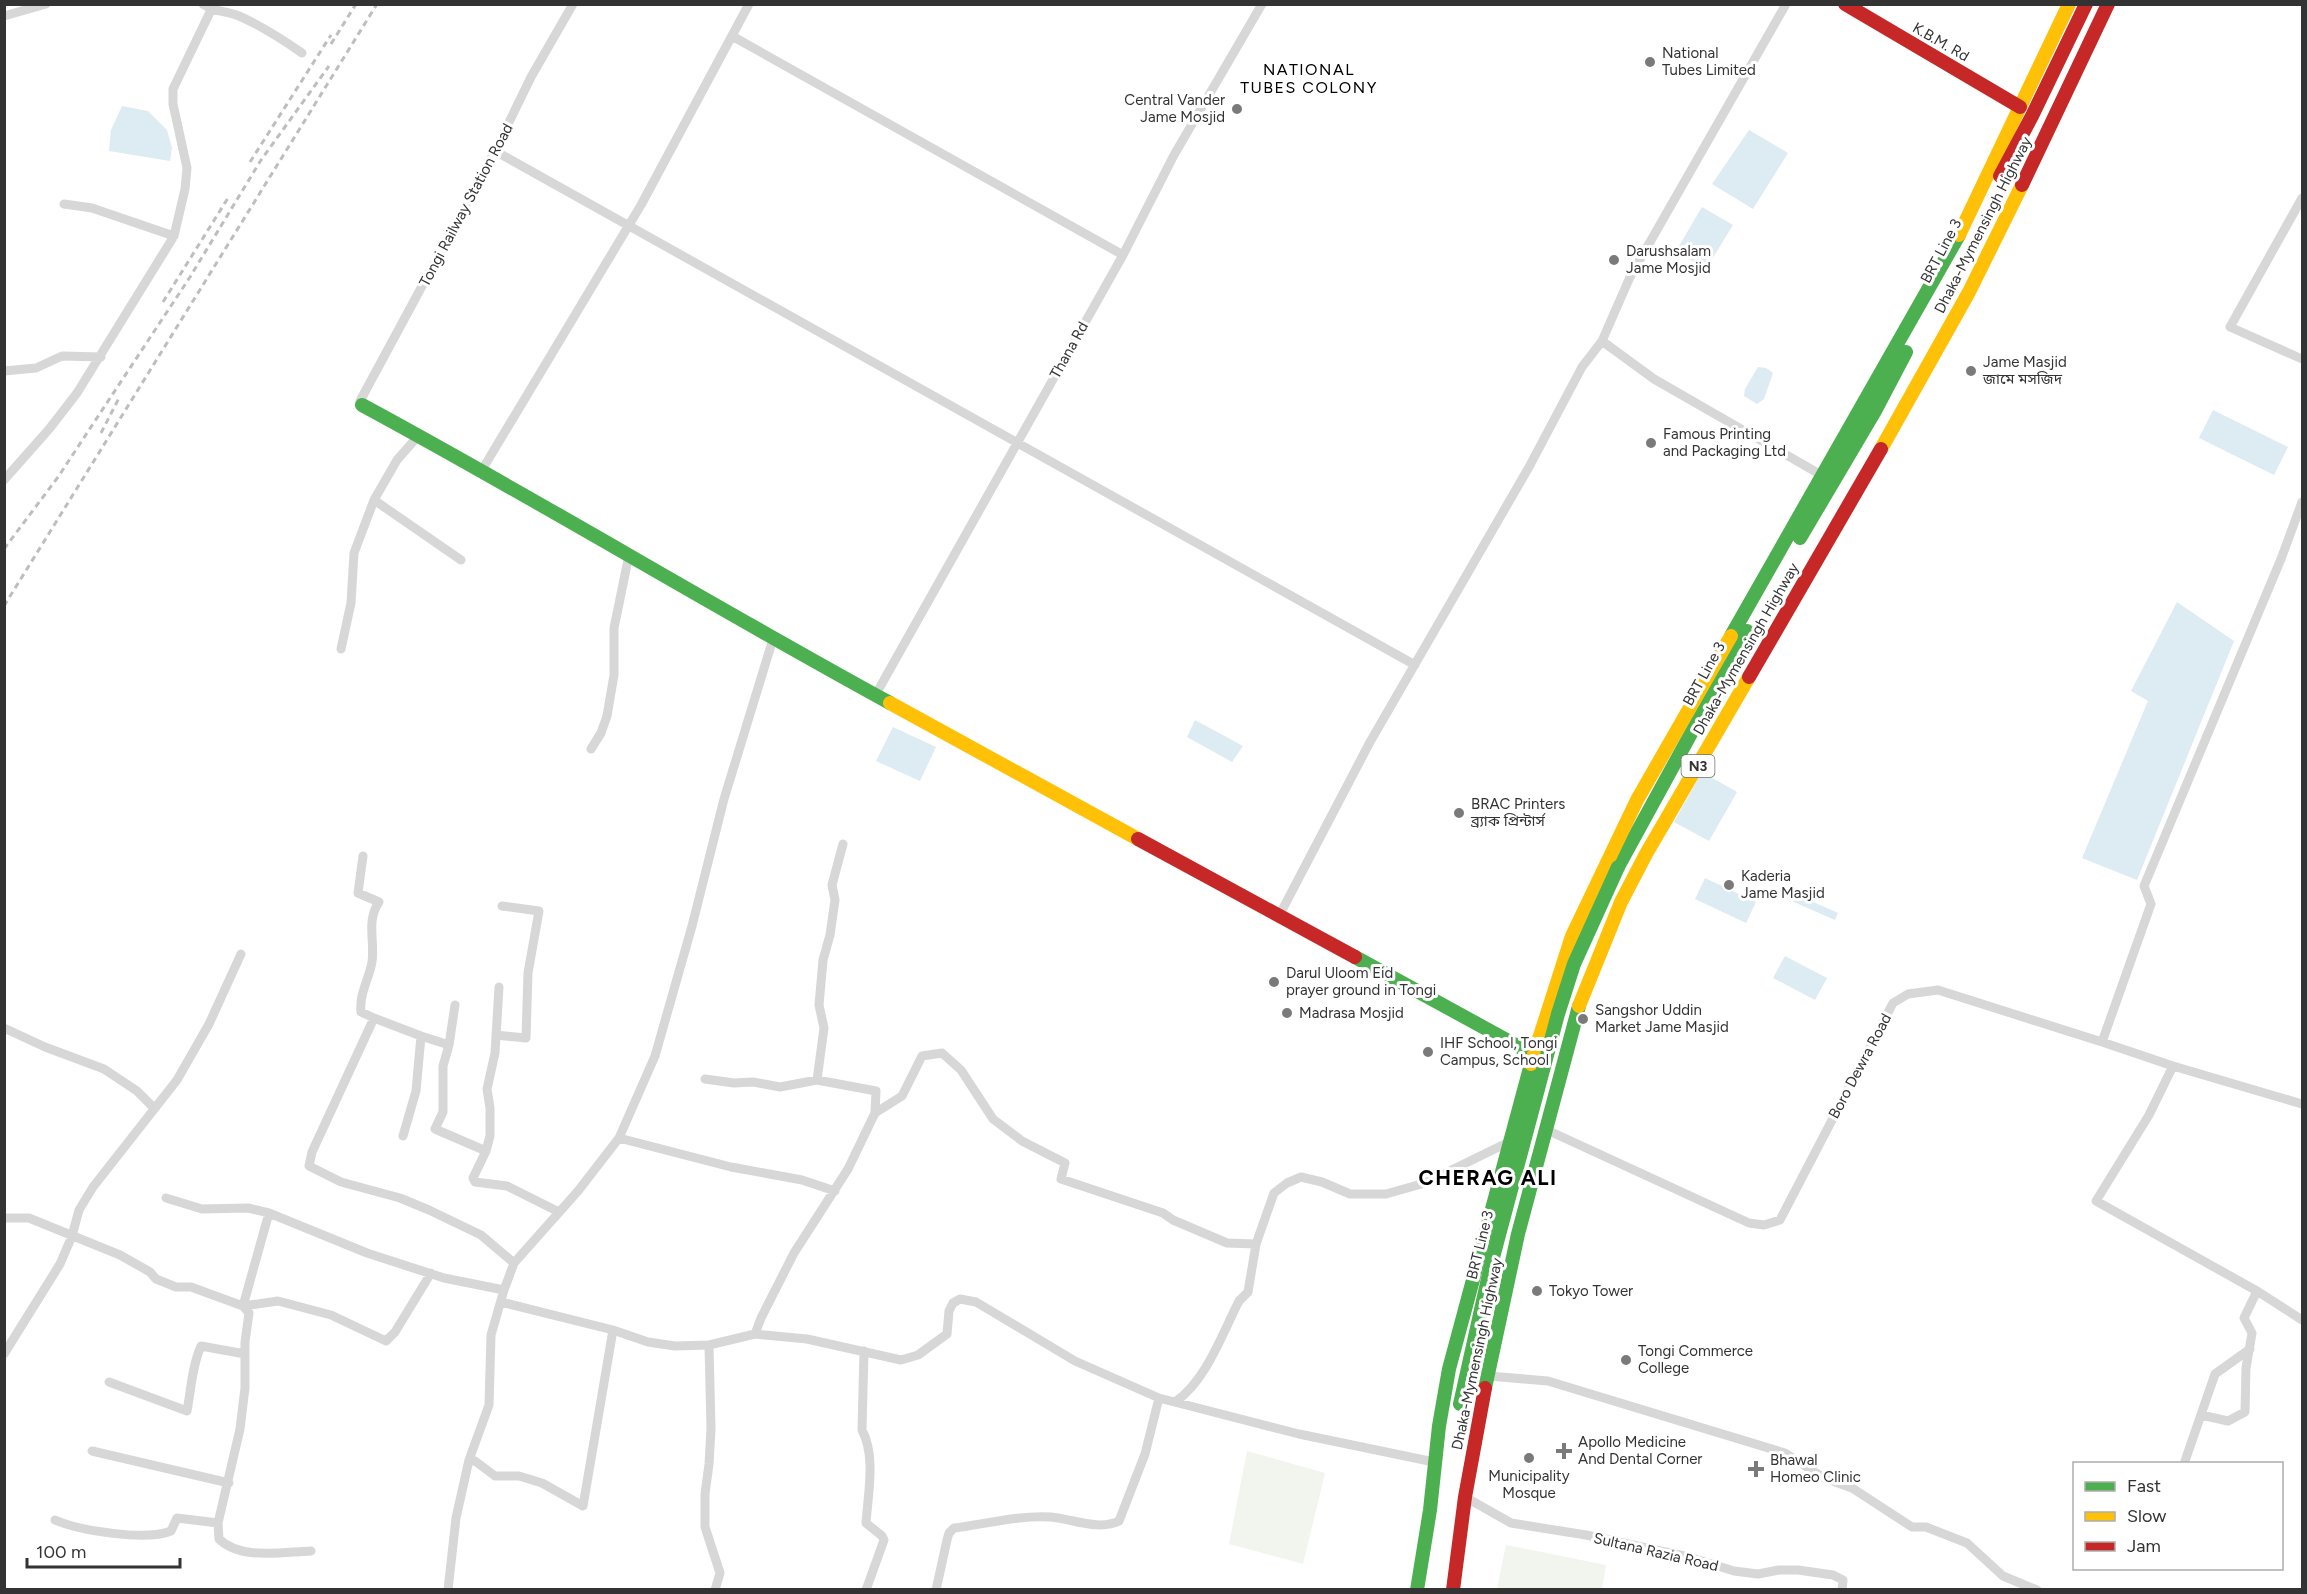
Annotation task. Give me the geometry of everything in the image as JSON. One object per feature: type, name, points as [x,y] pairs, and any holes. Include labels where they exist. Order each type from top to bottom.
[{"type":"main road","name":"K.B.M. Rd","points":[[1845,4],[2020,107]]},
{"type":"main road","name":"Dhaka-Mymensingh Highway","points":[[1417,1590],[1449,1369],[1534,1055],[1572,936],[1637,801],[1954,245],[2069,4]]},
{"type":"main road","name":"BRT Line 3","points":[[1460,1404],[1491,1265],[1558,1014],[1574,964],[1596,911],[1763,601],[1875,411],[2032,116],[2086,4]]},
{"type":"main road","name":"Dhaka-Mymensingh Highway","points":[[1453,1590],[1465,1497],[1518,1234],[1579,1007],[1621,902],[1646,854],[1862,482],[1969,292],[2054,122],[2108,4]]},
{"type":"main road","points":[[362,405],[482,470],[773,639],[1534,1055]]},
{"type":"street","points":[[4,16],[46,4]]},
{"type":"street","name":"Tongi Railway Station Road","points":[[362,405],[360,401],[495,151],[531,77],[573,4]]},
{"type":"street","points":[[482,470],[628,226],[749,4]]},
{"type":"street","name":"Thana Rd","points":[[876,694],[1123,255],[1174,155],[1262,4]]},
{"type":"street","points":[[1279,916],[1370,742],[1529,467],[1582,367],[1602,341],[1630,277],[1786,4]]},
{"type":"street","points":[[4,480],[50,428],[77,393],[174,236],[186,189],[187,168],[173,104],[173,89],[207,7],[227,8],[302,53]]},
{"type":"street","points":[[732,36],[1123,255]]},
{"type":"street","points":[[495,151],[1415,665]]},
{"type":"street","points":[[2302,198],[2230,327],[2302,358]]},
{"type":"street","points":[[64,204],[92,208],[174,236]]},
{"type":"street","points":[[1602,341],[1654,379],[1822,476]]},
{"type":"street","points":[[4,371],[36,368],[62,356],[101,357]]},
{"type":"street","points":[[341,649],[351,603],[354,553],[374,500],[397,460],[418,436]]},
{"type":"street","points":[[374,500],[461,560]]},
{"type":"street","points":[[2102,1042],[2151,904],[2144,886],[2281,559],[2302,502]]},
{"type":"street","points":[[591,749],[601,733],[607,716],[614,675],[614,628],[629,555]]},
{"type":"street","points":[[448,1590],[456,1518],[469,1460],[489,1405],[491,1335],[504,1290],[514,1263],[619,1138],[655,1056],[692,926],[724,799],[773,639]]},
{"type":"street","points":[[817,1080],[824,1028],[819,1005],[823,960],[830,935],[835,900],[832,885],[843,844]]},
{"type":"street","points":[[363,856],[358,893],[379,902],[373,911],[372,961],[360,1001],[361,1012],[449,1045]]},
{"type":"street","points":[[496,1035],[526,1038],[528,973],[539,910],[502,906]]},
{"type":"street","points":[[4,1354],[52,1280],[72,1236],[79,1210],[93,1187],[177,1080],[209,1023],[242,954]]},
{"type":"street","points":[[499,987],[496,1035],[487,1089],[491,1127],[486,1151],[473,1180],[507,1186],[559,1212]]},
{"type":"street","name":"Boro Dewra Road","points":[[1547,1130],[1749,1223],[1764,1225],[1780,1220],[1893,1003],[1908,994],[1938,990],[2173,1066],[2302,1104]]},
{"type":"street","points":[[455,1005],[449,1045],[443,1066],[443,1112],[435,1129],[486,1151]]},
{"type":"street","points":[[374,1018],[312,1152],[309,1166],[341,1182],[400,1198],[482,1235],[514,1263]]},
{"type":"street","points":[[4,1028],[45,1047],[104,1068],[137,1091],[154,1108]]},
{"type":"street","points":[[403,1136],[416,1091],[421,1036]]},
{"type":"street","points":[[875,1113],[902,1096],[922,1056],[942,1053],[961,1070],[993,1119],[1022,1141],[1065,1163],[1061,1179],[1163,1213],[1173,1220],[1227,1243],[1256,1244]]},
{"type":"street","points":[[2173,1066],[2149,1115],[2096,1201],[2257,1291],[2302,1320]]},
{"type":"street","points":[[705,1079],[734,1083],[753,1082],[780,1087],[817,1080],[876,1091],[875,1113],[835,1191],[794,1253],[755,1334]]},
{"type":"street","points":[[619,1138],[731,1167],[802,1180],[835,1191]]},
{"type":"street","points":[[1175,1401],[1187,1393],[1198,1379],[1239,1301],[1248,1292],[1256,1244],[1274,1193],[1287,1183],[1301,1177],[1322,1182],[1350,1194],[1386,1194],[1425,1184],[1511,1141]]},
{"type":"street","points":[[166,1198],[201,1209],[248,1208],[269,1213],[367,1253],[444,1278],[504,1290]]},
{"type":"street","points":[[243,1305],[269,1213]]},
{"type":"street","points":[[4,1218],[29,1218],[120,1255],[150,1272],[156,1279],[176,1287],[191,1287],[243,1305],[278,1301],[331,1315],[386,1341],[395,1332],[431,1273]]},
{"type":"street","points":[[2201,1415],[2228,1421],[2245,1412],[2246,1368],[2252,1333],[2244,1318],[2257,1291]]},
{"type":"street","points":[[501,1302],[613,1330],[648,1342],[675,1346],[709,1345],[755,1334],[807,1338],[884,1358],[901,1360],[918,1355],[947,1334],[949,1311],[953,1303],[960,1299],[976,1302],[1075,1361],[1159,1398],[1299,1434],[1434,1462]]},
{"type":"street","points":[[243,1305],[249,1313],[245,1354],[245,1388],[240,1429],[218,1523],[219,1539],[227,1547],[246,1552],[311,1551]]},
{"type":"street","points":[[469,1460],[475,1461],[495,1476],[519,1476],[542,1483],[583,1506],[613,1330]]},
{"type":"street","points":[[709,1345],[711,1429],[710,1464],[705,1494],[705,1527],[720,1574],[715,1590]]},
{"type":"street","points":[[109,1382],[187,1411],[194,1361],[201,1346],[245,1354]]},
{"type":"street","points":[[2185,1462],[2215,1374],[2250,1349]]},
{"type":"street","points":[[864,1351],[862,1430],[868,1441],[869,1482],[866,1523],[884,1540],[866,1590]]},
{"type":"street","points":[[1489,1376],[1548,1381],[1785,1453],[1824,1478],[1852,1488],[1912,1527],[1926,1527],[1967,1543],[2003,1576],[2037,1590]]},
{"type":"street","points":[[936,1590],[946,1540],[954,1528],[1016,1518],[1051,1517],[1109,1526],[1119,1521],[1145,1454],[1159,1398]]},
{"type":"street","points":[[92,1451],[229,1483]]},
{"type":"street","name":"Sultana Razia Road","points":[[1465,1497],[1511,1523],[1586,1535],[1689,1557],[1734,1571],[1758,1574],[1779,1570],[1798,1570],[1833,1575],[1843,1580],[1842,1590]]},
{"type":"street","points":[[55,1520],[85,1530],[162,1535],[171,1531],[177,1518],[218,1523]]},
{"type":"shaded area","points":[[122,106],[148,111],[167,130],[172,148],[170,161],[109,151],[111,130]]},
{"type":"shaded area","points":[[1749,130],[1788,153],[1753,209],[1712,184]]},
{"type":"shaded area","points":[[1702,207],[1733,225],[1706,269],[1676,251]]},
{"type":"shaded area","points":[[1758,367],[1766,368],[1773,373],[1764,399],[1757,404],[1744,396],[1745,389]]},
{"type":"shaded area","points":[[2213,410],[2288,447],[2274,475],[2199,438]]},
{"type":"shaded area","points":[[2177,602],[2234,641],[2137,880],[2082,858],[2148,701],[2131,691]]},
{"type":"shaded area","points":[[1195,720],[1243,746],[1232,762],[1187,737]]},
{"type":"shaded area","points":[[893,727],[936,747],[920,781],[876,761]]},
{"type":"shaded area","points":[[1702,772],[1737,792],[1709,841],[1674,822]]},
{"type":"shaded area","points":[[1705,878],[1756,902],[1746,923],[1695,899]]},
{"type":"shaded area","points":[[1791,892],[1838,913],[1835,920],[1787,899]]},
{"type":"shaded area","points":[[1785,956],[1827,978],[1815,1000],[1773,978]]},
{"type":"shaded area","points":[[1247,1451],[1325,1473],[1303,1564],[1229,1544]]},
{"type":"shaded area","points":[[1506,1545],[1606,1565],[1602,1589],[1497,1589]]},
{"type":"railway","points":[[331,44],[356,4]]},
{"type":"railway","points":[[4,606],[377,4]]},
{"type":"railway","points":[[250,162],[331,35]]},
{"type":"railway","points":[[4,549],[58,477],[190,277],[261,160],[329,66]]},
{"type":"railway","points":[[163,302],[228,198]]},
{"type":"railway","points":[[101,433],[120,396]]},
{"type":"traffic: fast","points":[[1731,636],[1959,235]]},
{"type":"traffic: fast","points":[[1800,538],[1875,411],[1906,352]]},
{"type":"traffic: fast","points":[[362,405],[890,703]]},
{"type":"traffic: fast","points":[[1618,867],[1747,631]]},
{"type":"traffic: fast","points":[[1460,1404],[1491,1265],[1558,1014],[1574,964],[1618,867]]},
{"type":"traffic: fast","points":[[1355,957],[1534,1055]]},
{"type":"traffic: fast","points":[[1485,1388],[1518,1234],[1579,1006]]},
{"type":"traffic: fast","points":[[1417,1590],[1449,1369],[1531,1064]]},
{"type":"traffic: slow","points":[[1959,235],[2069,4]]},
{"type":"traffic: slow","points":[[1881,449],[1969,292],[2022,185]]},
{"type":"traffic: slow","points":[[1531,1064],[1572,936],[1637,800],[1731,636]]},
{"type":"traffic: slow","points":[[1579,1006],[1621,902],[1646,854],[1749,677]]},
{"type":"traffic: slow","points":[[890,703],[1138,839]]},
{"type":"traffic: jam","points":[[1845,4],[2020,107]]},
{"type":"traffic: jam","points":[[2000,176],[2086,4]]},
{"type":"traffic: jam","points":[[2022,185],[2108,4]]},
{"type":"traffic: jam","points":[[1749,677],[1881,449]]},
{"type":"traffic: jam","points":[[1138,839],[1355,957]]},
{"type":"traffic: jam","points":[[1453,1590],[1465,1497],[1485,1388]]},
{"type":"place","name":"National Tubes Limited","points":[[1650,62]]},
{"type":"place","name":"Central Vander Jame Mosjid","points":[[1237,109]]},
{"type":"place","name":"Darushsalam Jame Mosjid","points":[[1614,260]]},
{"type":"place","name":"Jame Masjid জামে মসজিদ","points":[[1971,371]]},
{"type":"place","name":"Famous Printing and Packaging Ltd","points":[[1651,443]]},
{"type":"place","name":"BRAC Printers ব্র্যাক প্রিন্টার্স","points":[[1459,813]]},
{"type":"place","name":"Kaderia Jame Masjid","points":[[1729,885]]},
{"type":"place","name":"Darul Uloom Eid prayer ground in Tongi","points":[[1274,982]]},
{"type":"place","name":"Madrasa Mosjid","points":[[1287,1013]]},
{"type":"place","name":"Sangshor Uddin Market Jame Masjid","points":[[1583,1019]]},
{"type":"place","name":"IHF School, Tongi Campus, School","points":[[1428,1052]]},
{"type":"place","name":"Tokyo Tower","points":[[1537,1291]]},
{"type":"place","name":"Tongi Commerce College","points":[[1626,1360]]},
{"type":"place","name":"Apollo Medicine And Dental Corner","points":[[1564,1451]]},
{"type":"place","name":"Municipality Mosque","points":[[1529,1458]]},
{"type":"place","name":"Bhawal Homeo Clinic","points":[[1756,1469]]},
{"type":"district","name":"NATIONAL TUBES COLONY","points":[[1309,78]]},
{"type":"district","name":"CHERAG ALI","points":[[1488,1177]]}]
